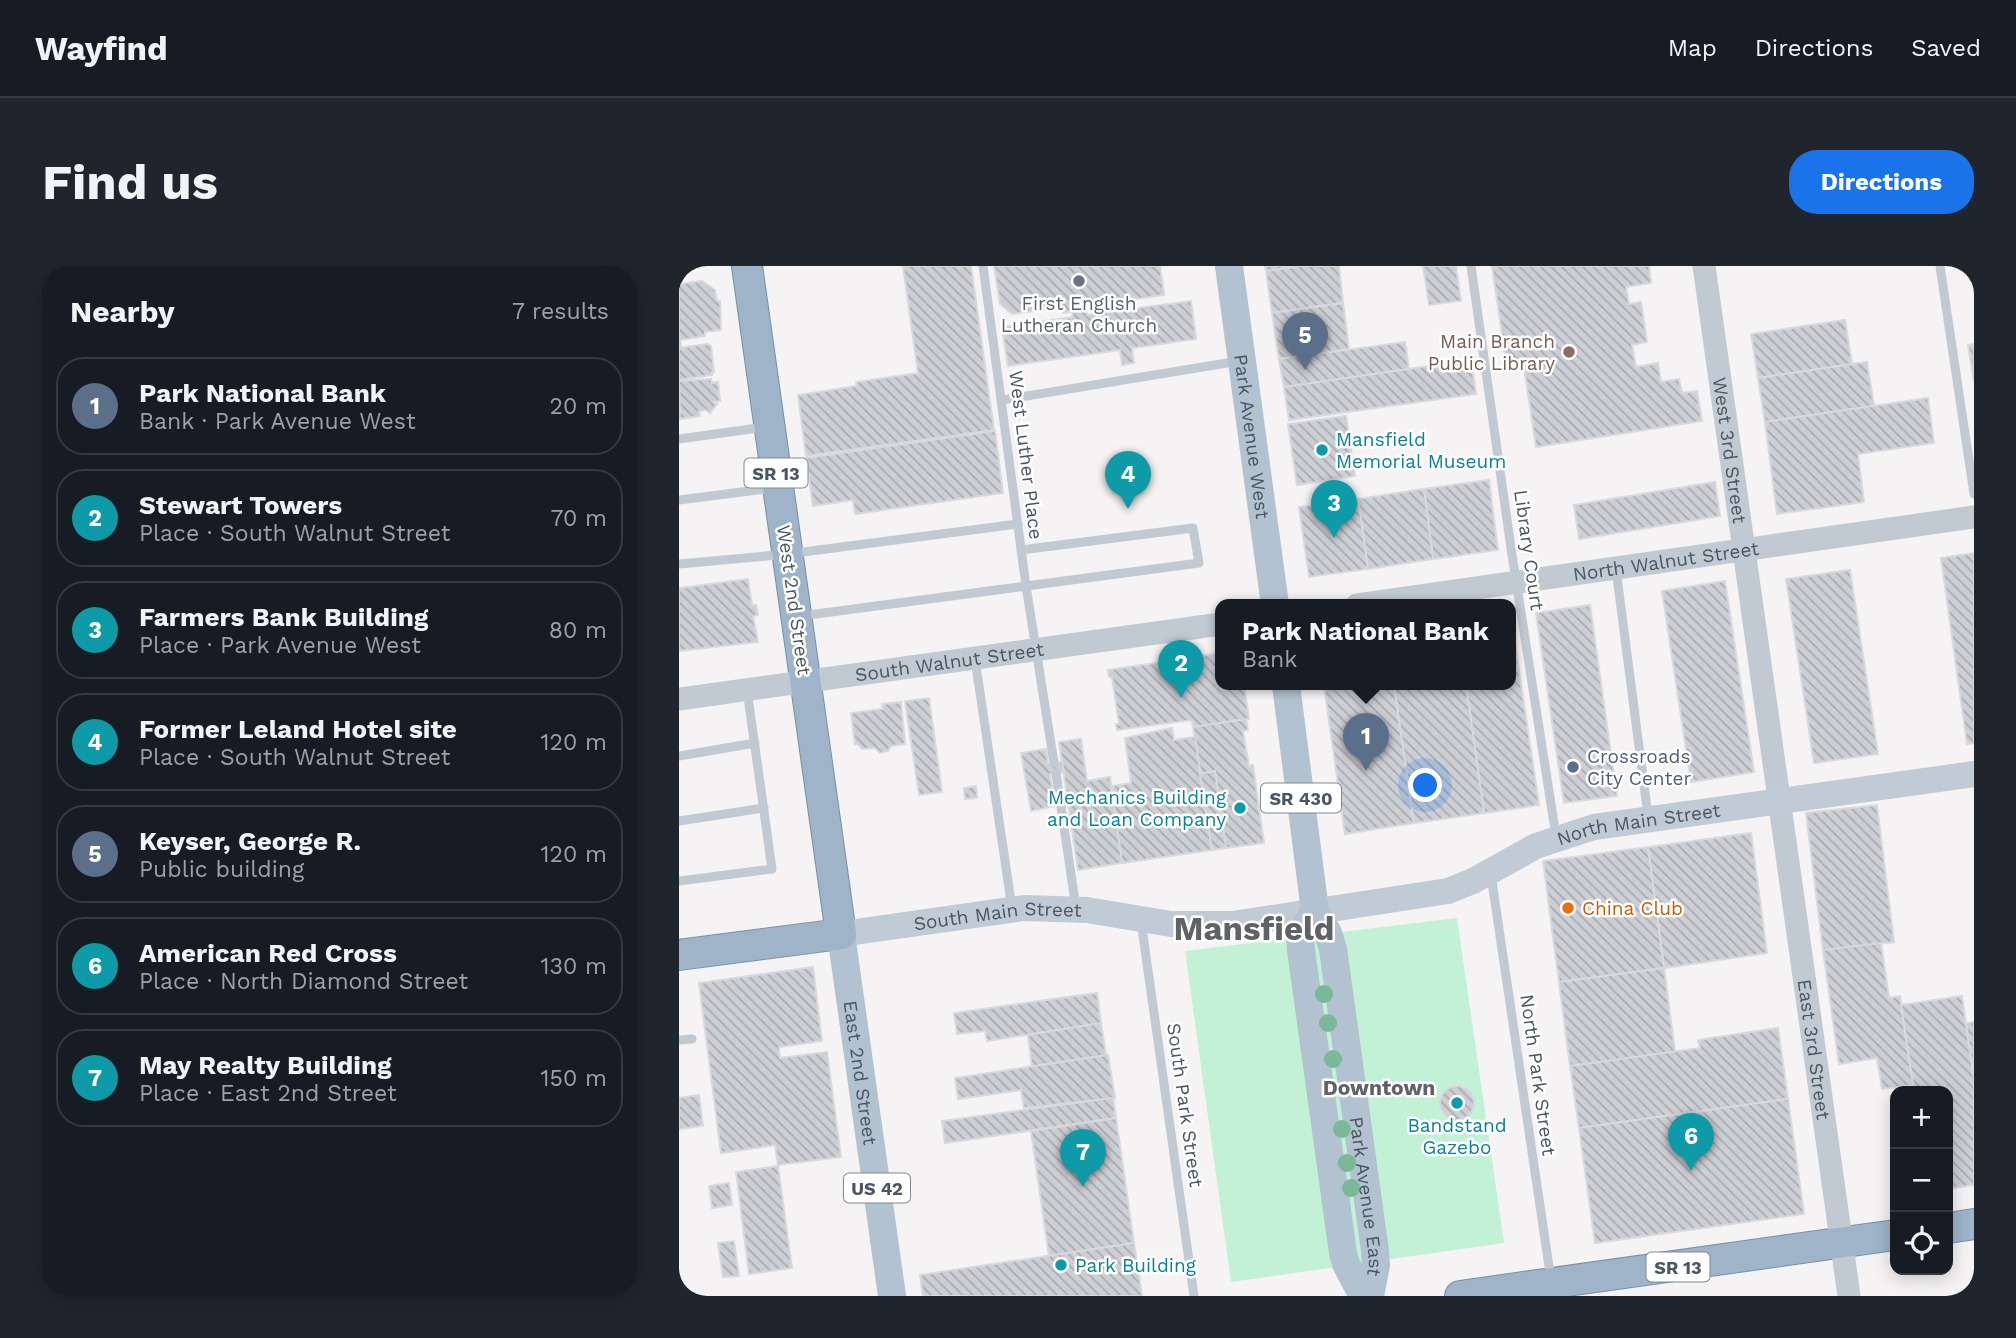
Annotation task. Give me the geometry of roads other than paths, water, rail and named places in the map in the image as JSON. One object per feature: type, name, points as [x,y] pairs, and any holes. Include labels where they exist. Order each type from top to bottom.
[{"type":"highway","name":"West 2nd Street","points":[[747,266],[841,934]]},
{"type":"highway","name":"South Main Street","points":[[679,955],[841,934]]},
{"type":"highway","points":[[1953,1227],[1974,1224]]},
{"type":"highway","name":"SR 13","points":[[1460,1296],[1890,1236]]},
{"type":"main road","name":"Park Avenue West","points":[[1230,266],[1274,599]]},
{"type":"main road","name":"SR 430","points":[[1287,690],[1315,911]]},
{"type":"main road","name":"North Main Street","points":[[1315,911],[1448,891],[1461,887],[1536,846],[1594,827],[1974,774]]},
{"type":"main road","name":"South Main Street","points":[[841,934],[1012,909],[1043,907],[1076,909],[1171,924],[1219,925],[1315,911]]},
{"type":"main road","name":"Park Avenue East","points":[[1363,1296],[1343,1253],[1301,950],[1300,935],[1315,911],[1331,940],[1347,1046],[1376,1258],[1370,1296]]},
{"type":"main road","name":"East 2nd Street","points":[[841,934],[893,1296]]},
{"type":"street","name":"West 3rd Street","points":[[1704,266],[1780,801]]},
{"type":"street","name":"North Walnut Street","points":[[1398,599],[1974,517]]},
{"type":"street","name":"South Walnut Street","points":[[679,699],[1215,625]]},
{"type":"street","name":"East 3rd Street","points":[[1780,801],[1849,1296]]},
{"type":"lane","name":"West Luther Place","points":[[983,266],[1026,586],[1076,909]]},
{"type":"lane","name":"Library Court","points":[[1471,266],[1516,582],[1557,838]]},
{"type":"lane","points":[[1940,266],[1974,494]]},
{"type":"lane","points":[[1002,400],[1242,361]]},
{"type":"lane","points":[[679,439],[770,427]]},
{"type":"lane","points":[[679,500],[778,487]]},
{"type":"lane","points":[[679,564],[788,554],[1018,524]]},
{"type":"lane","points":[[797,617],[1199,564],[1193,528],[1021,550]]},
{"type":"lane","points":[[1616,568],[1649,820]]},
{"type":"lane","points":[[975,657],[1012,909]]},
{"type":"lane","points":[[679,881],[772,869],[746,689]]},
{"type":"lane","points":[[679,756],[755,743]]},
{"type":"lane","points":[[679,821],[764,808]]},
{"type":"lane","name":"North Park Street","points":[[1490,870],[1552,1285]]},
{"type":"lane","name":"South Park Street","points":[[1141,919],[1194,1296]]},
{"type":"lane","points":[[679,1040],[692,1039]]},
{"type":"place","name":"First English Lutheran Church","points":[[1079,281]]},
{"type":"place","name":"Main Branch Public Library","points":[[1569,352]]},
{"type":"place","name":"Keyser, George R.","points":[[1305,370]]},
{"type":"place","name":"Mansfield Memorial Museum","points":[[1322,450]]},
{"type":"place","name":"Former Leland Hotel site","points":[[1128,509]]},
{"type":"place","name":"Farmers Bank Building","points":[[1334,538]]},
{"type":"place","name":"Stewart Towers","points":[[1181,698]]},
{"type":"place","name":"Crossroads City Center","points":[[1573,767]]},
{"type":"place","name":"Park National Bank","points":[[1366,771]]},
{"type":"place","name":"Mechanics Building and Loan Company","points":[[1240,808]]},
{"type":"place","name":"China Club","points":[[1568,908]]},
{"type":"place","name":"Bandstand Gazebo","points":[[1457,1103]]},
{"type":"place","name":"American Red Cross","points":[[1691,1171]]},
{"type":"place","name":"May Realty Building","points":[[1083,1187]]},
{"type":"place","name":"Park Building","points":[[1061,1265]]},
{"type":"district","name":"Mansfield","points":[[1254,928]]},
{"type":"district","name":"Downtown","points":[[1379,1087]]}]
